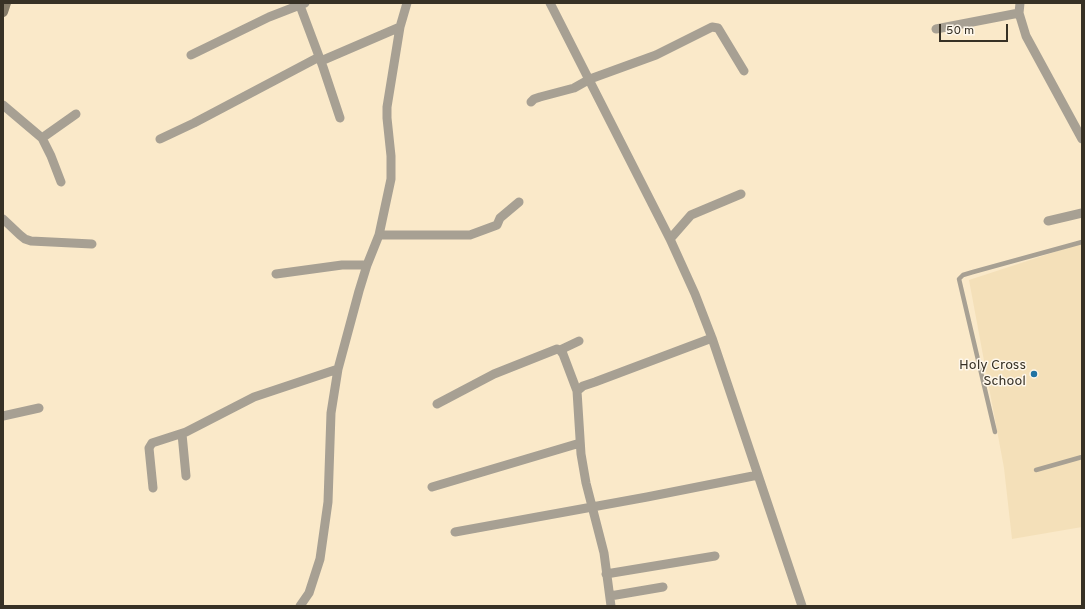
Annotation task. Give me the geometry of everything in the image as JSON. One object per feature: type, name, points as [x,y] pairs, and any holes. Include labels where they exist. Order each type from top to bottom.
[{"type":"main road","points":[[3,12],[6,3]]},
{"type":"street","points":[[300,606],[309,593],[320,559],[328,502],[331,413],[338,369],[367,265],[379,235],[391,179],[391,156],[387,107],[400,27],[407,3]]},
{"type":"street","points":[[550,3],[590,79],[670,240],[695,294],[712,338],[802,606]]},
{"type":"street","points":[[1020,3],[1019,13],[1026,36],[1082,140]]},
{"type":"street","points":[[191,55],[269,17],[301,4],[340,118]]},
{"type":"street","points":[[936,29],[1019,13]]},
{"type":"street","points":[[160,139],[320,59],[400,27]]},
{"type":"street","points":[[531,102],[540,97],[574,88],[590,79],[656,55],[712,27],[718,28],[744,71]]},
{"type":"street","points":[[3,105],[42,138],[61,182]]},
{"type":"street","points":[[42,138],[76,114]]},
{"type":"street","points":[[670,240],[692,215],[741,194]]},
{"type":"street","points":[[379,235],[470,236],[497,225],[500,218],[519,202]]},
{"type":"street","points":[[1048,221],[1082,213]]},
{"type":"street","points":[[3,219],[25,239],[31,241],[92,244]]},
{"type":"street","points":[[276,274],[342,265],[367,265]]},
{"type":"street","points":[[578,391],[584,386],[712,338]]},
{"type":"street","points":[[437,404],[494,374],[554,350],[560,350],[579,341]]},
{"type":"street","points":[[560,350],[578,391],[580,443],[586,483],[604,553],[611,606]]},
{"type":"street","points":[[153,488],[149,452],[150,445],[182,434],[254,397],[338,369]]},
{"type":"street","points":[[3,416],[39,408]]},
{"type":"street","points":[[182,434],[186,476]]},
{"type":"street","points":[[432,487],[580,443]]},
{"type":"street","points":[[455,532],[758,475]]},
{"type":"street","points":[[606,574],[715,556]]},
{"type":"street","points":[[610,596],[663,586]]},
{"type":"lane","points":[[995,432],[959,279],[963,275],[1082,242]]},
{"type":"lane","points":[[1036,470],[1082,457]]},
{"type":"shaded area","name":"Holy Cross School","points":[[1082,243],[1082,527],[1012,539],[1004,468],[969,280]]},
{"type":"place","name":"Holy Cross School","points":[[1034,374]]}]
